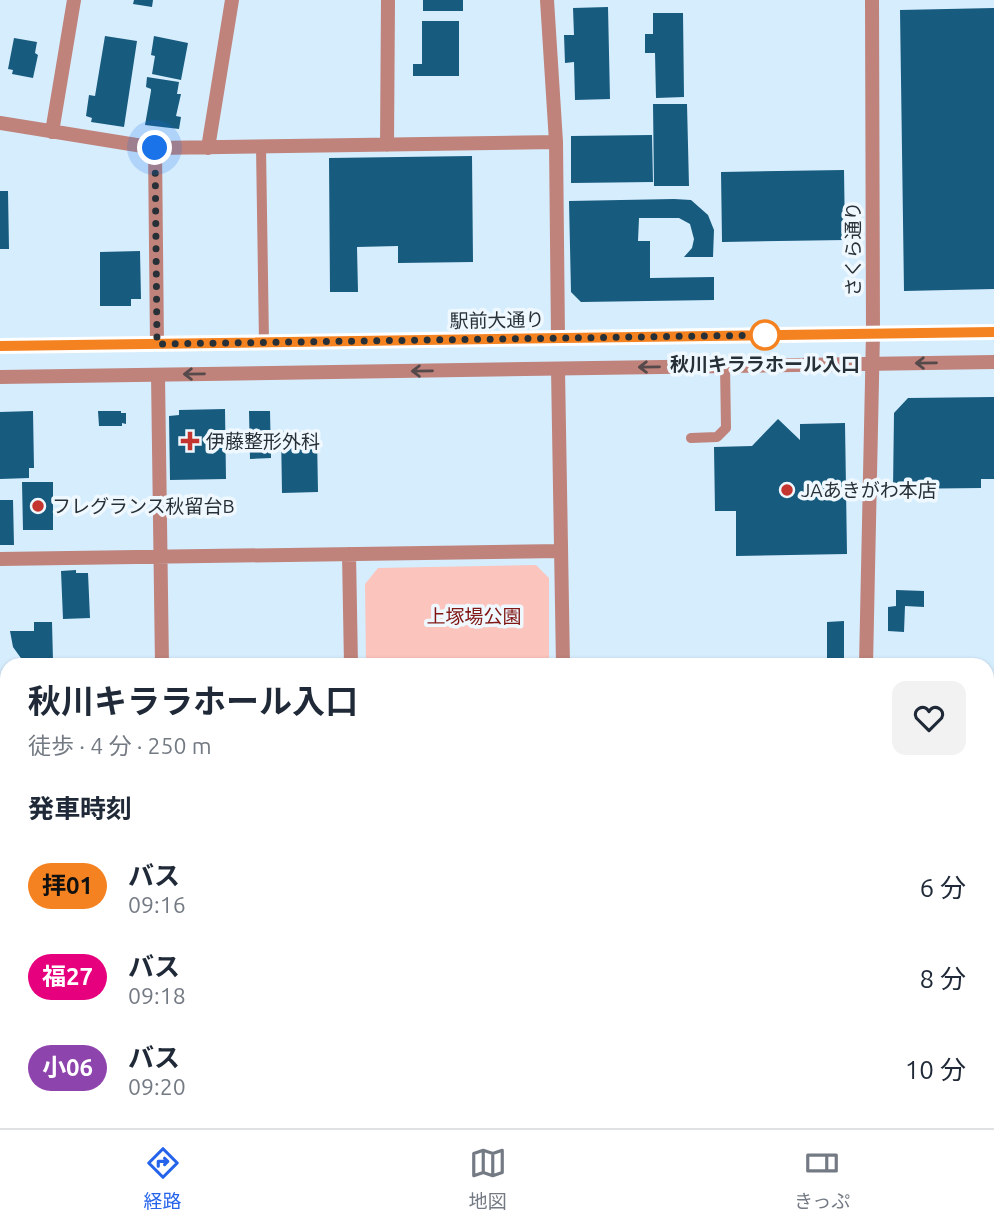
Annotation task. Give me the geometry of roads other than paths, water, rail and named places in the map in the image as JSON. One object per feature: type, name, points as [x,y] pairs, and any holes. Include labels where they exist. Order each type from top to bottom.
[{"type":"street","points":[[52,132],[74,0]]},
{"type":"street","points":[[208,148],[232,0]]},
{"type":"street","points":[[387,145],[388,0]]},
{"type":"street","points":[[547,0],[556,142],[558,338]]},
{"type":"street","name":"さくら通り","points":[[866,658],[873,364],[872,0]]},
{"type":"street","points":[[0,123],[155,148],[556,142]]},
{"type":"street","points":[[155,148],[157,344]]},
{"type":"street","name":"駅前大通り","points":[[0,346],[994,332]]},
{"type":"street","points":[[0,377],[994,362]]},
{"type":"street","points":[[558,369],[563,658]]},
{"type":"street","points":[[158,374],[162,658]]},
{"type":"street","points":[[0,559],[561,551]]},
{"type":"street","points":[[349,554],[351,658]]},
{"type":"lane","points":[[261,147],[264,342]]},
{"type":"lane","points":[[691,438],[717,437],[726,428],[726,366]]},
{"type":"place","name":"秋川キララホール入口","points":[[765,335]]},
{"type":"place","name":"伊藤整形外科","points":[[190,441]]},
{"type":"place","name":"JAあきがわ本店","points":[[787,490]]},
{"type":"place","name":"フレグランス秋留台B","points":[[38,506]]},
{"type":"park label","name":"上塚場公園","points":[[474,616]]}]
